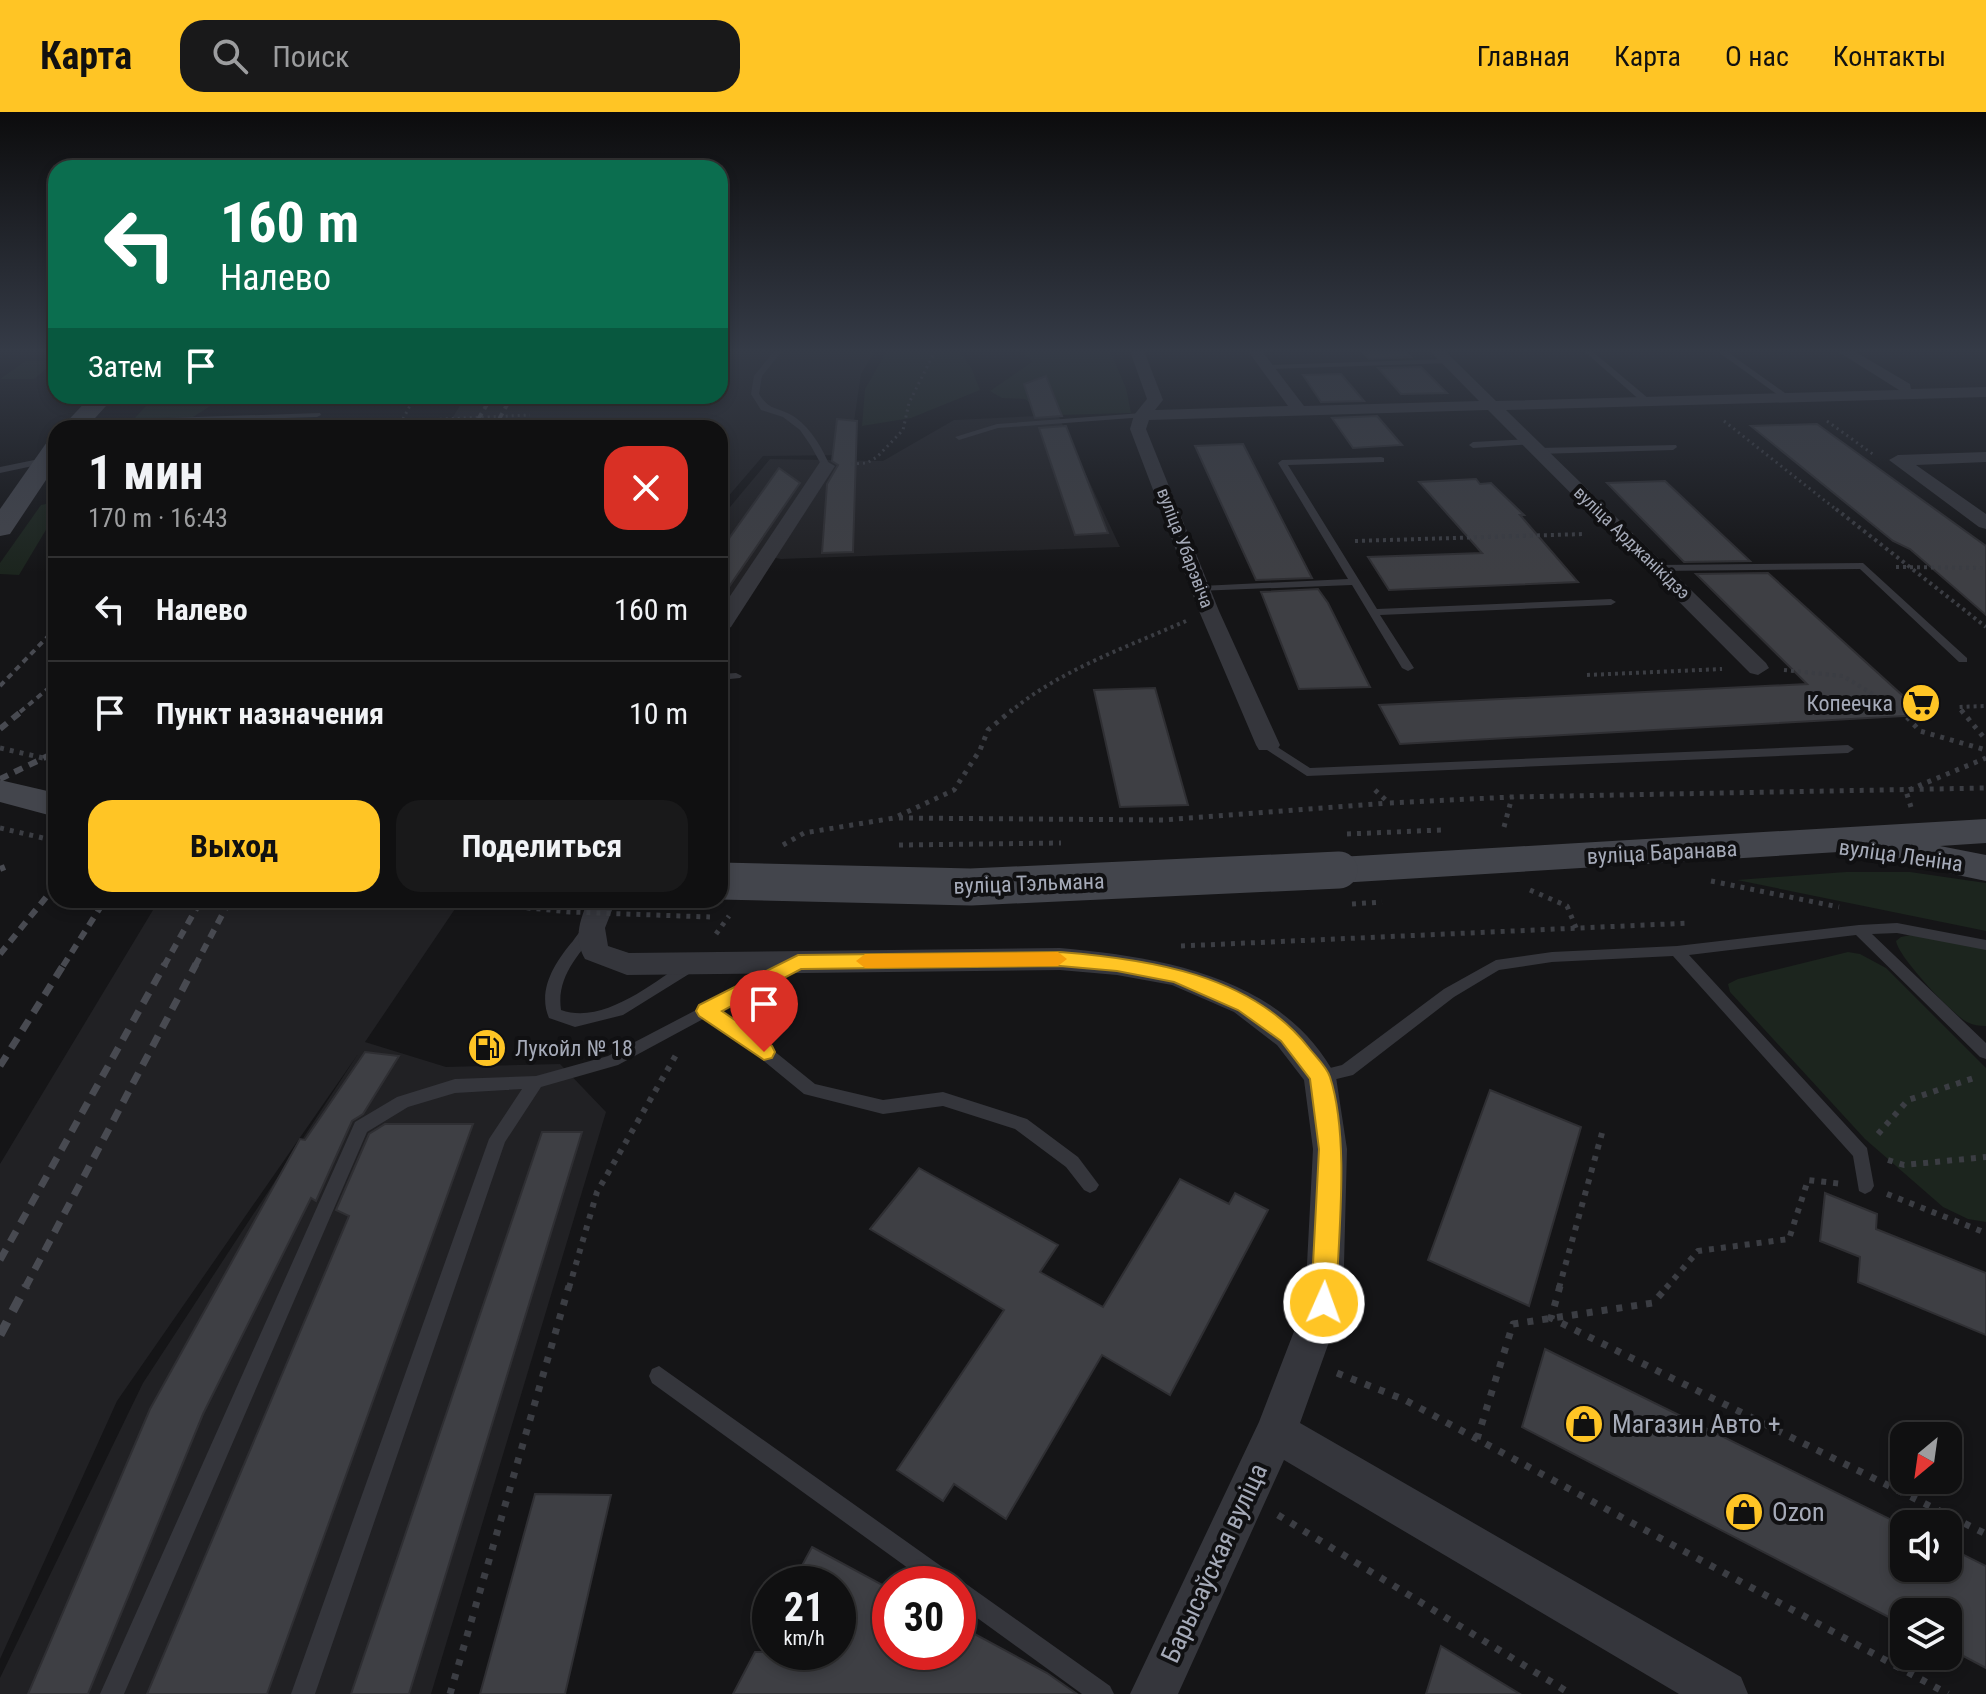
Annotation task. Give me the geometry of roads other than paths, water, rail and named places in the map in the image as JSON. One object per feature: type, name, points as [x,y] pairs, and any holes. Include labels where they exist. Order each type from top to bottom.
[{"type":"main road","points":[[0,482],[44,463]]},
{"type":"main road","points":[[0,528],[44,463]]},
{"type":"main road","points":[[0,791],[48,803]]},
{"type":"main road","name":"вуліца Баранава","points":[[1345,887],[1817,843],[1986,831]]},
{"type":"main road","name":"вуліца Леніна","points":[[1817,843],[1917,853],[1986,868]]},
{"type":"main road","name":"вуліца Тэльмана","points":[[728,897],[971,887],[1345,887]]},
{"type":"street","name":"вуліца Убарэвіча","points":[[1139,425],[1138,429],[1209,611],[1268,745]]},
{"type":"street","name":"вуліца Арджанікідзэ","points":[[1512,425],[1758,668]]},
{"type":"street","points":[[1986,457],[1898,460],[1986,523]]},
{"type":"street","points":[[728,615],[826,466]]},
{"type":"street","points":[[596,914],[595,952],[627,964],[1060,959],[1178,975],[1245,1004],[1288,1036],[1320,1077]]},
{"type":"street","name":"Барысаўская вуліца","points":[[1154,1694],[1276,1432],[1324,1303],[1330,1149],[1320,1077]]},
{"type":"street","points":[[1276,1432],[1724,1694]]},
{"type":"lane","points":[[798,425],[813,436],[826,466]]},
{"type":"lane","points":[[959,437],[1012,425]]},
{"type":"lane","points":[[1473,445],[1673,447]]},
{"type":"lane","points":[[1381,460],[1282,463],[1408,668]]},
{"type":"lane","points":[[0,470],[44,463]]},
{"type":"lane","points":[[1657,568],[1863,566],[1963,660]]},
{"type":"lane","points":[[1201,589],[1355,582]]},
{"type":"lane","points":[[1372,612],[1611,602]]},
{"type":"lane","points":[[728,676],[736,676]]},
{"type":"lane","points":[[1268,745],[1307,772],[1848,749]]},
{"type":"lane","points":[[596,914],[559,967],[550,998],[554,1014],[575,1021],[618,1011],[695,963]]},
{"type":"lane","points":[[1320,1077],[1347,1070],[1449,993],[1496,965],[1552,957],[1677,951],[1897,928],[1986,945]]},
{"type":"lane","points":[[1859,930],[1986,1053]]},
{"type":"lane","points":[[1677,951],[1861,1153],[1865,1186]]},
{"type":"lane","points":[[112,1694],[361,1127],[403,1102],[455,1086],[536,1082],[612,1061],[798,962]]},
{"type":"lane","points":[[702,1013],[742,1034],[810,1089],[883,1107],[943,1099],[1021,1124],[1072,1162],[1090,1185]]},
{"type":"lane","points":[[303,1694],[497,1139],[536,1082]]},
{"type":"lane","points":[[659,1376],[924,1566]]},
{"type":"lane","points":[[976,1603],[1102,1694]]},
{"type":"railway","points":[[0,686],[48,636]]},
{"type":"railway","points":[[20,712],[48,689]]},
{"type":"railway","points":[[0,729],[23,710]]},
{"type":"railway","points":[[0,779],[48,756]]},
{"type":"railway","points":[[0,869],[5,867]]},
{"type":"railway","points":[[0,954],[48,895]]},
{"type":"railway","points":[[63,966],[100,908]]},
{"type":"railway","points":[[164,966],[197,908]]},
{"type":"railway","points":[[195,966],[226,908]]},
{"type":"railway","points":[[0,1066],[64,964]]},
{"type":"railway","points":[[0,1260],[165,964]]},
{"type":"railway","points":[[25,1288],[196,964]]},
{"type":"railway","points":[[0,1335],[26,1286]]},
{"type":"place","name":"Копеечка","points":[[1921,703]]},
{"type":"place","name":"Лукойл № 18","points":[[487,1048]]},
{"type":"place","name":"Магазин Авто +","points":[[1584,1424]]},
{"type":"place","name":"Ozon","points":[[1744,1512]]}]
